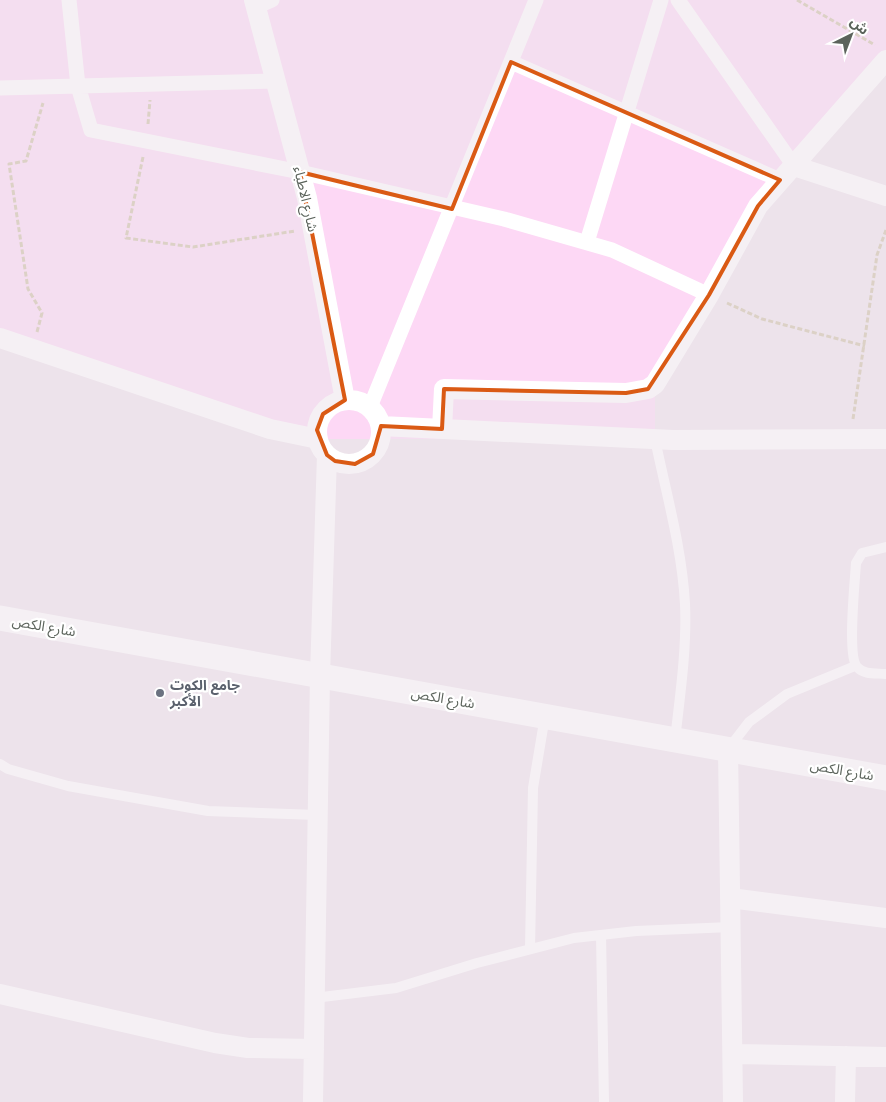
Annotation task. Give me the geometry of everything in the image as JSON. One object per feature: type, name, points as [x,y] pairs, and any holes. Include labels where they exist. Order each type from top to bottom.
[{"type":"street","points":[[69,0],[78,86],[91,130],[300,172],[452,209],[504,219],[612,250],[709,294]]},
{"type":"street","points":[[370,408],[536,0]]},
{"type":"street","points":[[587,242],[661,0]]},
{"type":"street","points":[[678,0],[794,166],[886,196]]},
{"type":"street","name":"شارع الاطباء","points":[[261,2],[276,81],[313,228],[345,400]]},
{"type":"street","points":[[442,429],[444,389],[626,393],[648,389],[655,384],[709,294],[758,206],[794,166],[882,54]]},
{"type":"street","points":[[511,62],[780,180]]},
{"type":"street","points":[[0,88],[276,81]]},
{"type":"street","points":[[0,338],[270,428],[322,447],[345,464],[365,460],[373,454],[378,446],[381,426],[377,416],[370,408],[354,400],[336,402],[323,414],[317,430],[322,447],[313,1102]]},
{"type":"street","points":[[381,426],[655,439],[886,439]]},
{"type":"street","name":"شارع الكص","points":[[0,618],[886,778]]},
{"type":"street","points":[[728,749],[733,1102]]},
{"type":"street","points":[[730,898],[886,918]]},
{"type":"street","points":[[0,994],[215,1043],[248,1048],[314,1048]]},
{"type":"street","points":[[733,1054],[886,1057]]},
{"type":"street","points":[[844,1102],[846,1056]]},
{"type":"lane","points":[[655,439],[678,548],[685,603],[685,639],[675,740]]},
{"type":"lane","points":[[886,546],[862,554],[856,562],[851,650],[855,666],[864,673],[886,674]]},
{"type":"lane","points":[[728,749],[749,722],[788,694],[855,666]]},
{"type":"lane","points":[[530,949],[534,788],[545,716]]},
{"type":"lane","points":[[0,764],[8,769],[68,786],[208,811],[317,815]]},
{"type":"lane","points":[[314,998],[396,988],[477,963],[574,938],[731,927]]},
{"type":"lane","points":[[601,935],[604,1102]]},
{"type":"path","points":[[797,0],[882,54]]},
{"type":"path","points":[[152,84],[146,141],[126,238],[193,247],[313,228]]},
{"type":"path","points":[[33,349],[42,313],[28,289],[9,164],[26,161],[47,87]]},
{"type":"path","points":[[850,440],[877,255],[886,230]]},
{"type":"path","points":[[709,294],[762,319],[865,346]]},
{"type":"highlighted area","points":[[511,62],[780,180],[758,206],[709,295],[648,389],[626,393],[444,389],[442,429],[381,426],[373,454],[355,464],[335,461],[327,455],[317,430],[323,414],[345,400],[300,172],[452,209]]},
{"type":"shaded area","points":[[0,0],[886,0],[886,60],[758,206],[655,383],[655,439],[318,439],[0,337]]},
{"type":"place","name":"جامع الكوت الأكبر","points":[[160,693]]}]
